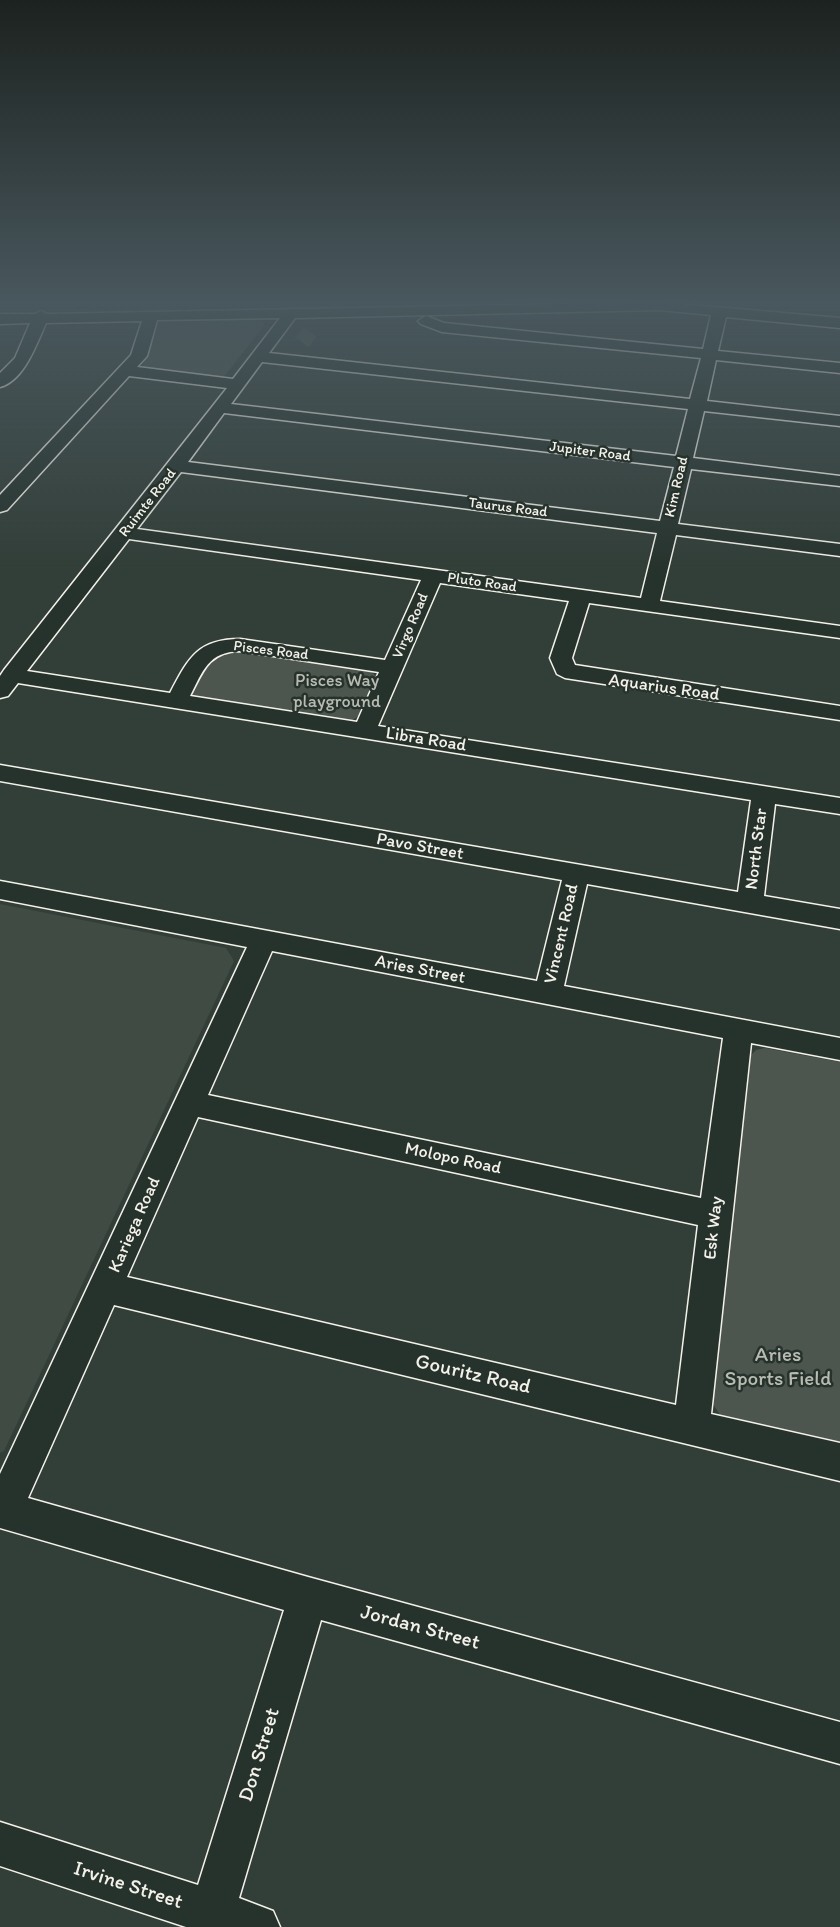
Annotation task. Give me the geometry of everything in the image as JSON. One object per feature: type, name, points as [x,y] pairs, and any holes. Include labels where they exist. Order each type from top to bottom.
[{"type":"street","points":[[0,506],[107,391]]},
{"type":"street","name":"Ruimte Road","points":[[6,683],[233,391]]},
{"type":"street","points":[[569,391],[840,421]]},
{"type":"street","name":"Kim Road","points":[[649,606],[700,391]]},
{"type":"street","name":"Jupiter Road","points":[[221,408],[840,482]]},
{"type":"street","name":"Taurus Road","points":[[176,466],[840,550]]},
{"type":"street","name":"Pluto Road","points":[[124,533],[840,632]]},
{"type":"street","name":"Virgo Road","points":[[365,730],[433,576]]},
{"type":"street","name":"Aquarius Road","points":[[581,596],[561,658],[565,669],[573,673],[840,713]]},
{"type":"street","name":"Pisces Road","points":[[177,700],[204,655],[212,648],[226,645],[240,645],[393,668]]},
{"type":"street","name":"Libra Road","points":[[6,683],[177,700],[840,806]]},
{"type":"street","name":"Pavo Street","points":[[0,772],[840,919]]},
{"type":"street","name":"North Star","points":[[750,903],[764,794]]},
{"type":"street","name":"Vincent Road","points":[[548,994],[576,874]]},
{"type":"street","name":"Aries Street","points":[[0,890],[840,1049]]},
{"type":"street","name":"Kariega Road","points":[[2,1509],[106,1288],[264,940]]},
{"type":"street","name":"Esk Way","points":[[692,1426],[715,1215],[738,1030]]},
{"type":"street","name":"Molopo Road","points":[[190,1103],[715,1215]]},
{"type":"street","name":"Gouritz Road","points":[[106,1288],[840,1462]]},
{"type":"street","name":"Jordan Street","points":[[2,1509],[308,1597],[840,1743]]},
{"type":"street","name":"Don Street","points":[[212,1912],[308,1597]]},
{"type":"street","name":"Irvine Street","points":[[0,1844],[257,1927]]},
{"type":"shaded area","points":[[0,904],[226,948],[234,961],[4,1451],[0,1453]]},
{"type":"green space","name":"Pisces Way playground","points":[[236,649],[369,670],[377,677],[362,714],[351,721],[193,696],[191,693],[211,655]]},
{"type":"green space","name":"Aries Sports Field","points":[[765,1048],[840,1062],[840,1448],[722,1418],[713,1404],[751,1055],[756,1050]]}]
